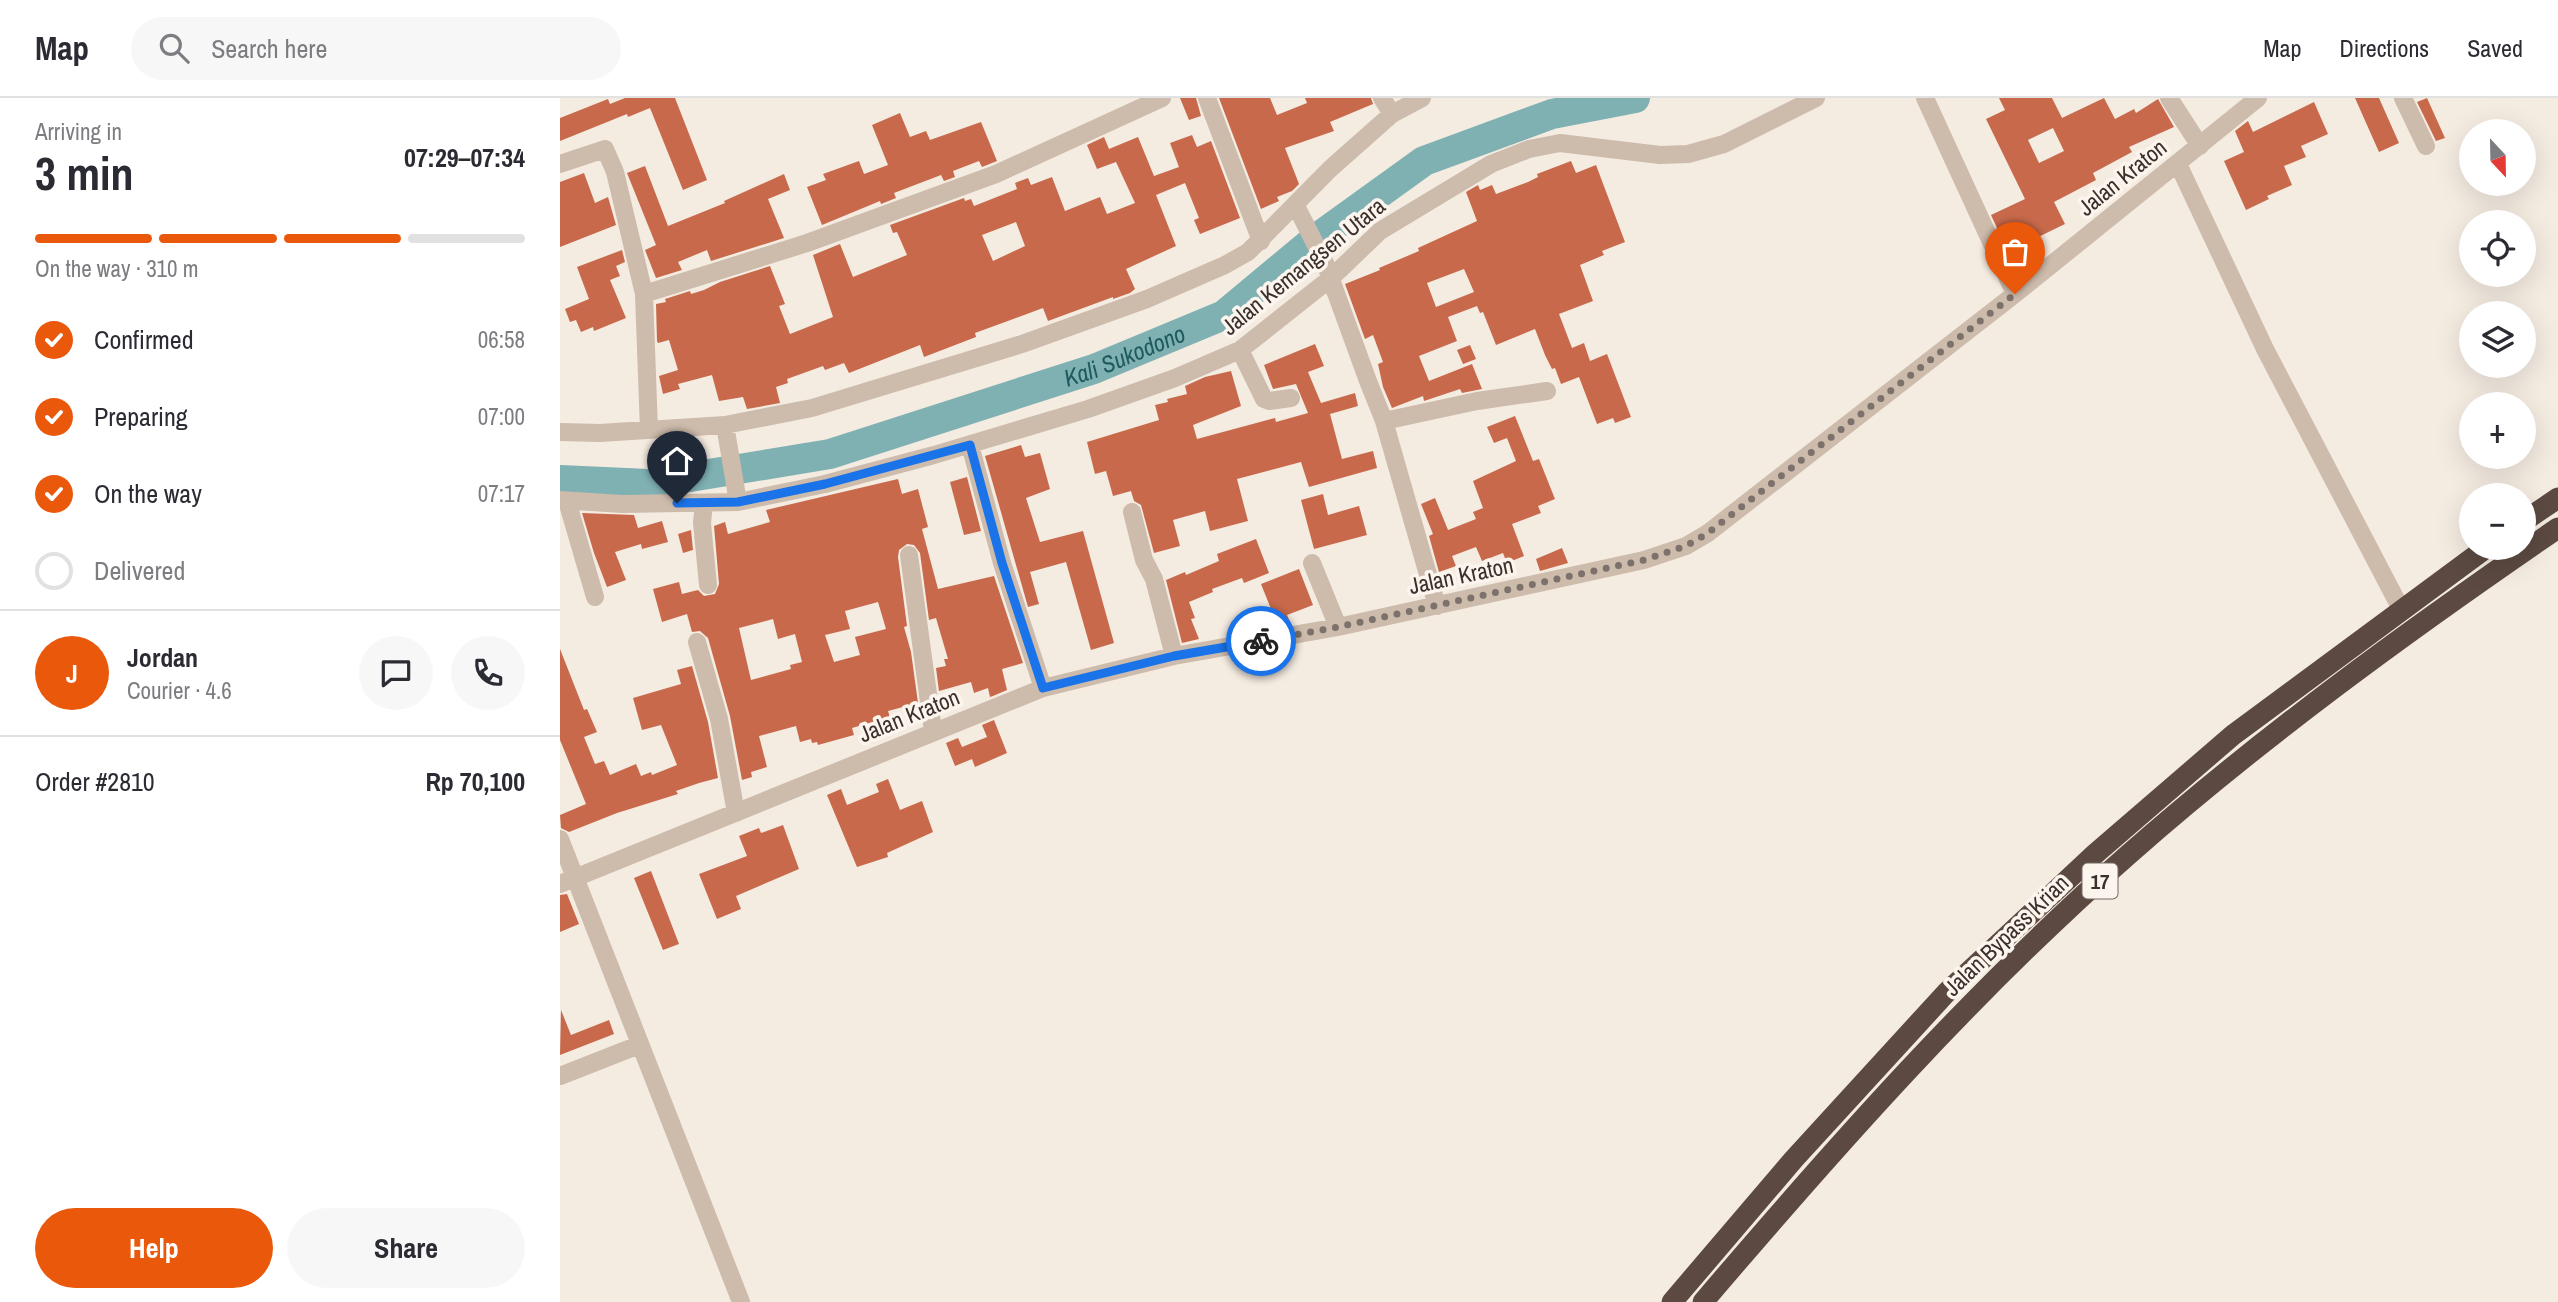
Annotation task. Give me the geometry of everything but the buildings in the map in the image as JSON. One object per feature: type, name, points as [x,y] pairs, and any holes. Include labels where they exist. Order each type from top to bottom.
[{"type":"highway","points":[[2536,513],[2558,498]]},
{"type":"highway","name":"Jalan Bypass Krian","points":[[1703,1302],[1819,1166],[1996,978],[2128,854],[2335,685],[2558,527]]},
{"type":"highway","name":"Jalan Bypass Krian","points":[[1672,1302],[1794,1159],[1962,978],[2095,854],[2218,747],[2470,560]]},
{"type":"street","points":[[644,294],[807,243],[996,174],[1162,98]]},
{"type":"street","points":[[1208,98],[1261,241]]},
{"type":"street","points":[[1381,98],[1392,114]]},
{"type":"street","points":[[560,432],[727,432],[1022,344],[1147,299],[1248,252],[1299,212],[1330,169],[1392,114],[1422,98]]},
{"type":"street","name":"Jalan Kemangsen Utara","points":[[564,500],[622,504],[704,503],[737,495],[825,484],[970,445],[1088,409],[1240,351],[1328,271],[1380,231],[1491,164],[1529,149],[1560,143],[1660,155],[1688,154],[1724,144],[1816,98]]},
{"type":"street","points":[[1925,98],[2015,294]]},
{"type":"street","points":[[2169,98],[2200,146]]},
{"type":"street","name":"Jalan Kraton","points":[[567,881],[1043,688],[1174,656],[1338,627],[1437,606],[1644,560],[1686,546],[1708,533],[2015,294],[2258,98]]},
{"type":"street","points":[[2403,98],[2426,146]]},
{"type":"street","points":[[560,164],[605,149],[615,172],[644,294],[649,430]]},
{"type":"street","points":[[2178,164],[2265,349],[2401,610]]},
{"type":"street","points":[[1299,212],[1328,271],[1384,421],[1437,606]]},
{"type":"street","points":[[1240,351],[1264,399],[1269,401],[1291,398]]},
{"type":"street","points":[[1384,421],[1477,401],[1547,391]]},
{"type":"street","points":[[727,432],[737,495]]},
{"type":"street","points":[[970,445],[1002,563],[1043,688]]},
{"type":"street","points":[[564,500],[595,597]]},
{"type":"street","points":[[704,503],[702,523],[708,585]]},
{"type":"street","points":[[1132,512],[1144,560],[1154,579],[1174,656]]},
{"type":"street","points":[[909,555],[933,731]]},
{"type":"street","points":[[1312,563],[1338,627]]},
{"type":"street","points":[[697,642],[719,719],[736,813]]},
{"type":"street","points":[[560,839],[567,881],[639,1045],[741,1302]]},
{"type":"street","points":[[560,1076],[639,1045]]},
{"type":"waterway","name":"Kali Sukodono","points":[[560,480],[648,484],[830,454],[1094,369],[1224,315],[1313,241],[1424,161],[1552,114],[1635,98]]},
{"type":"way so far","points":[[1261,641],[1338,627],[1644,560],[1686,546],[1708,533],[2015,294]]},
{"type":"route","points":[[677,503],[738,502],[825,484],[970,445],[1002,563],[1043,688],[1174,656],[1261,641]]}]
